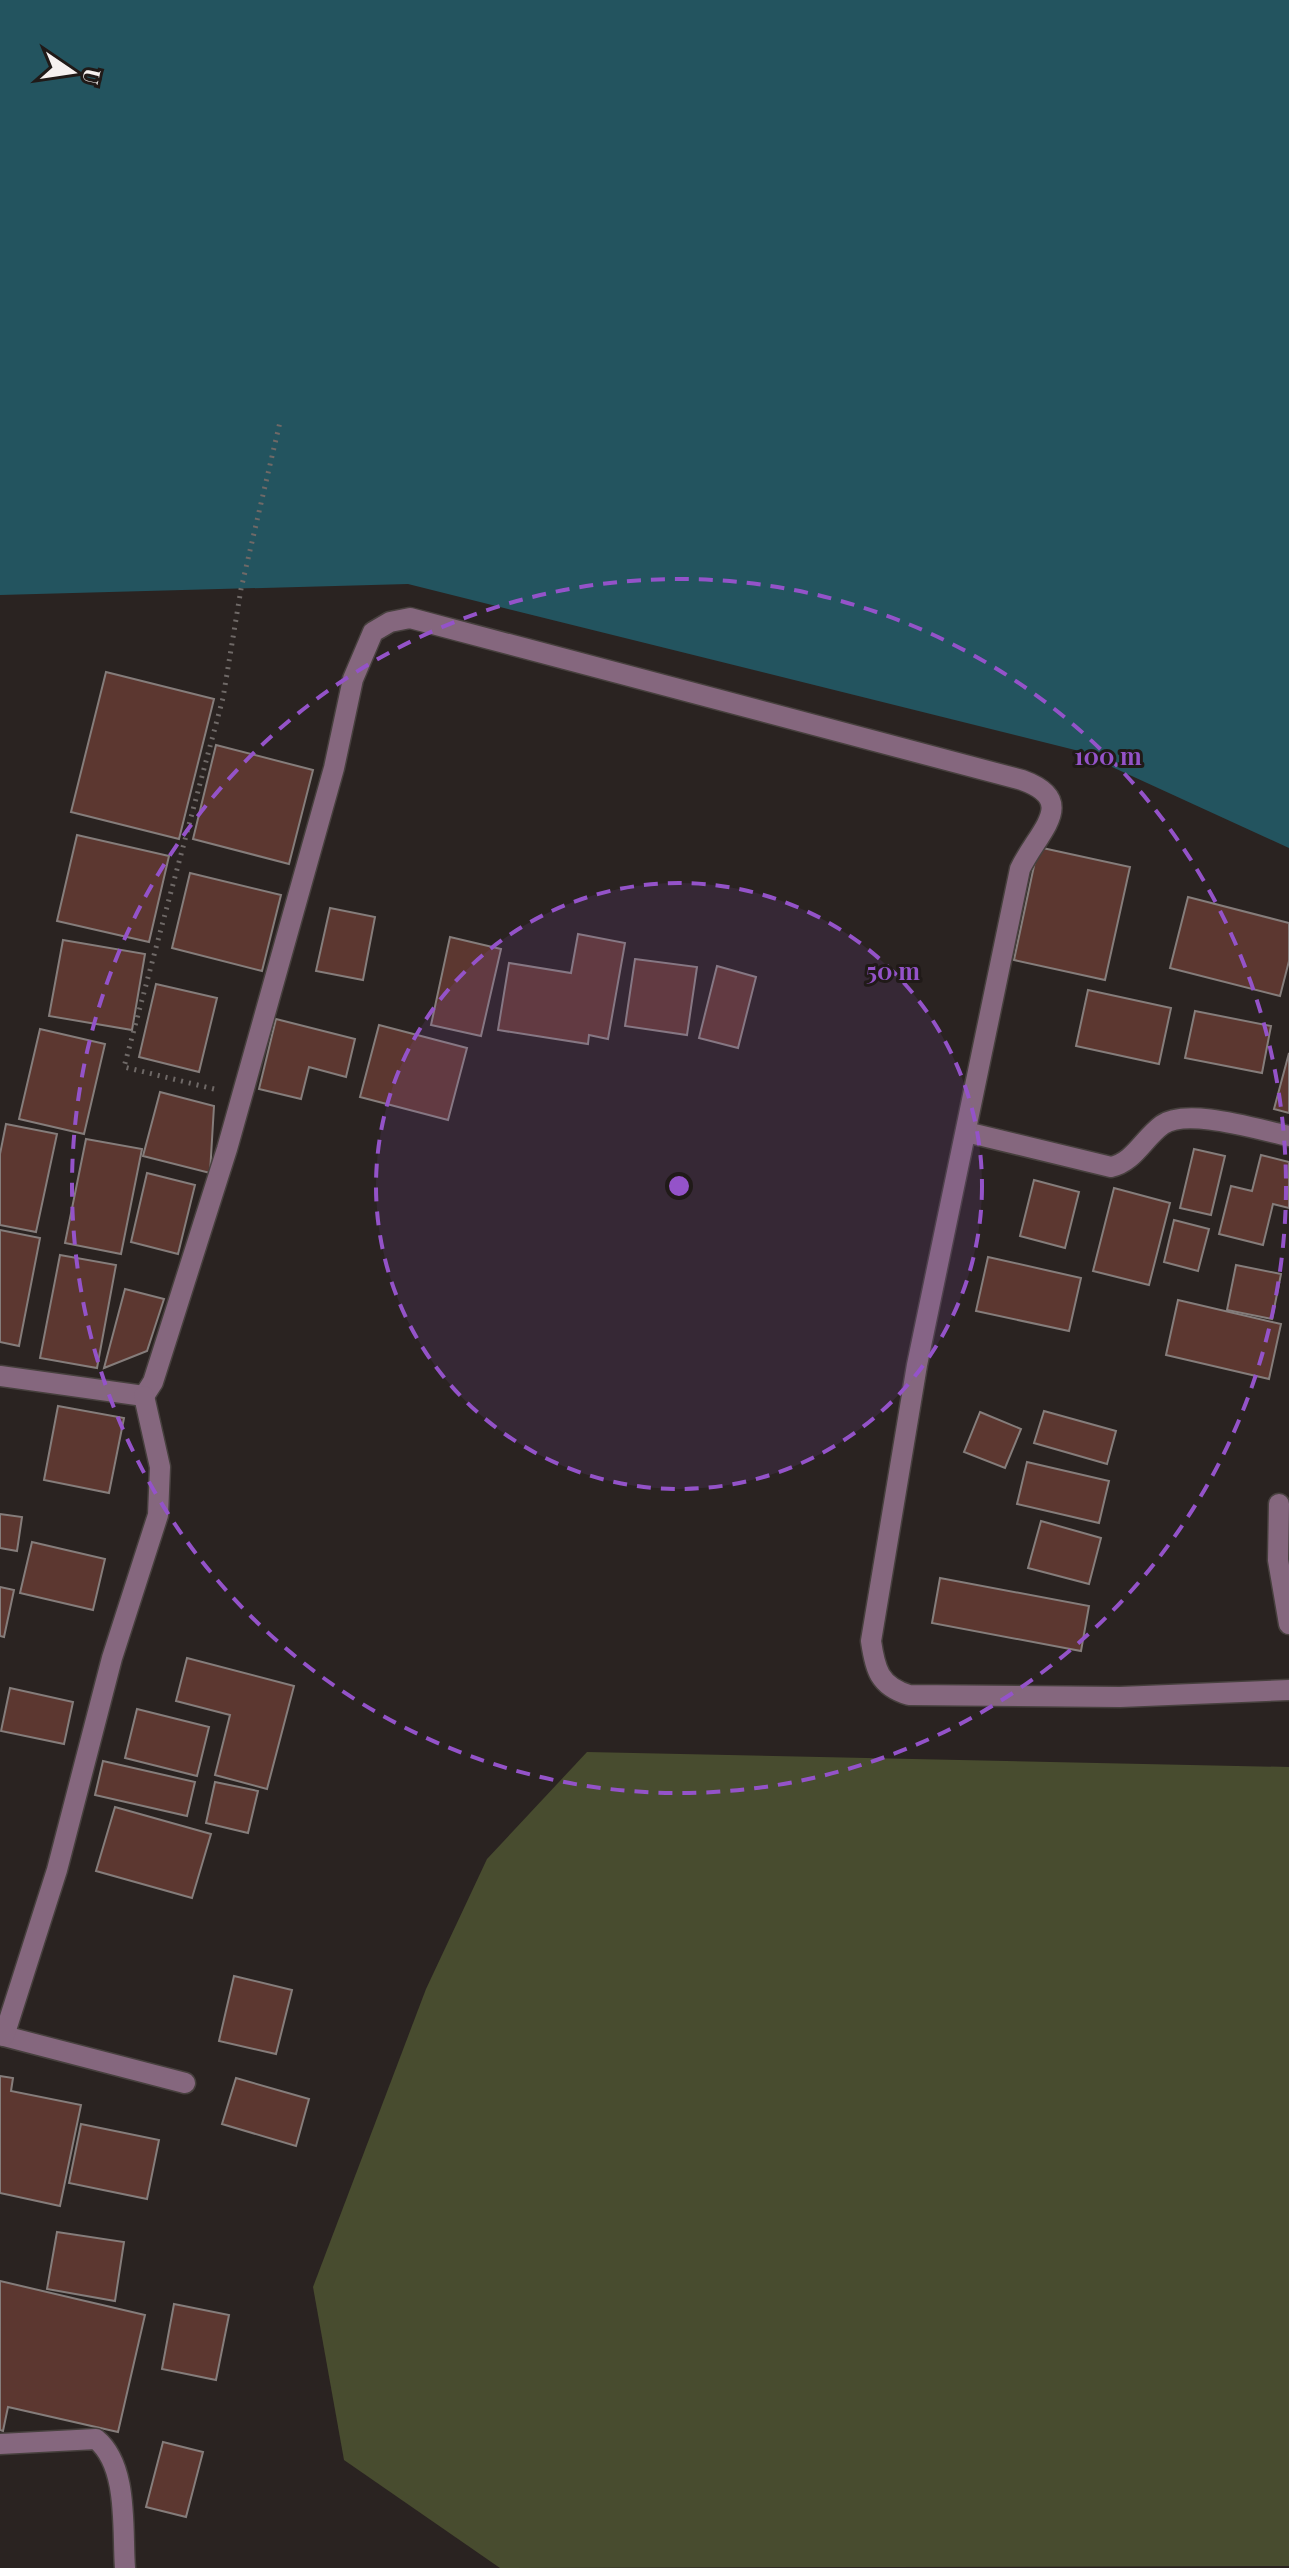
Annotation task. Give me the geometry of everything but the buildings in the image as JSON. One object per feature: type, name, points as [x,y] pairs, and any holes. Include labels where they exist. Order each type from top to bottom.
[{"type":"street","points":[[185,2083],[2,2035],[57,1870],[112,1658],[158,1515],[160,1467],[144,1396],[157,1374],[242,1097],[334,768],[353,679],[373,632],[390,622],[410,618],[1043,788],[1053,804],[1048,823],[1033,843],[1020,869],[917,1365],[871,1641],[878,1676],[893,1690],[909,1695],[1120,1697],[1289,1690]]},
{"type":"street","points":[[966,1132],[1111,1167],[1128,1161],[1165,1123],[1204,1119],[1289,1136]]},
{"type":"street","points":[[0,1376],[144,1396]]},
{"type":"street","points":[[1279,1504],[1278,1560],[1289,1624]]},
{"type":"street","points":[[0,2444],[69,2440],[100,2442],[109,2453],[120,2497],[125,2568]]},
{"type":"path","points":[[242,1097],[124,1067],[223,698],[241,589],[280,422]]},
{"type":"green space","points":[[587,1752],[1289,1767],[1289,2566],[500,2568],[344,2460],[313,2287],[426,1989],[487,1859]]},
{"type":"water","points":[[0,0],[1289,0],[1289,848],[1075,750],[408,584],[0,595]]}]
